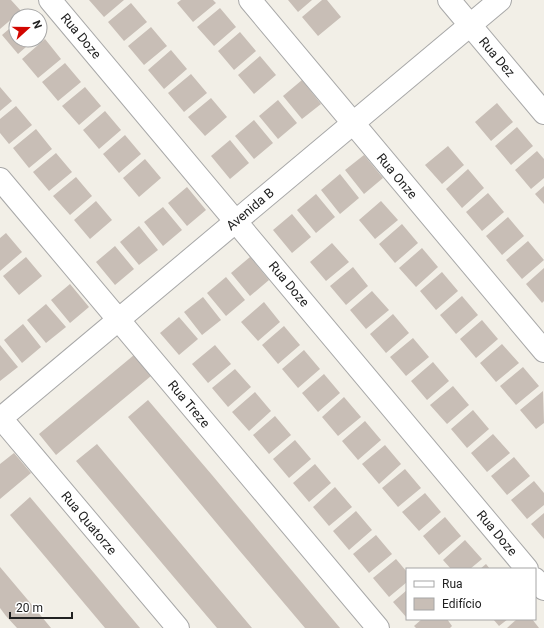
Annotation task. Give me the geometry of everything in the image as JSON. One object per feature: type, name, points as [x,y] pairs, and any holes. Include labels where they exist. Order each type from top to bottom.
[{"type":"street","name":"Rua Doze","points":[[50,0],[526,568]]},
{"type":"street","name":"Rua Onze","points":[[250,0],[544,351]]},
{"type":"street","name":"Rua Dez","points":[[449,0],[544,113]]},
{"type":"street","name":"Avenida B","points":[[0,418],[500,0]]},
{"type":"street","name":"Rua Treze","points":[[0,179],[378,628]]},
{"type":"street","name":"Rua Quatorze","points":[[0,418],[178,628]]},
{"type":"street","points":[[536,580],[544,589]]},
{"type":"building","points":[[0,0],[11,0],[18,8],[8,8],[8,22],[0,29]]},
{"type":"building","points":[[89,0],[124,0],[104,17]]},
{"type":"building","points":[[181,0],[213,0],[216,3],[193,22],[177,3]]},
{"type":"building","points":[[288,0],[312,0],[298,12]]},
{"type":"building","points":[[322,0],[327,0],[341,17],[318,36],[302,17]]},
{"type":"building","points":[[131,3],[147,22],[124,41],[108,22]]},
{"type":"building","points":[[220,8],[236,27],[214,46],[197,27]]},
{"type":"building","points":[[151,27],[167,46],[144,65],[128,46]]},
{"type":"building","points":[[8,30],[8,42],[2,35]]},
{"type":"building","points":[[240,32],[256,51],[234,70],[218,51]]},
{"type":"building","points":[[48,43],[61,59],[38,78],[22,59],[35,48],[48,48]]},
{"type":"building","points":[[13,48],[25,48],[18,54]]},
{"type":"building","points":[[171,50],[187,69],[164,89],[148,70]]},
{"type":"building","points":[[260,56],[276,75],[254,94],[238,75]]},
{"type":"building","points":[[65,63],[81,82],[58,101],[42,82]]},
{"type":"building","points":[[191,74],[207,93],[184,112],[168,93]]},
{"type":"building","points":[[302,80],[321,104],[302,119],[283,96]]},
{"type":"building","points":[[0,87],[12,101],[0,111]]},
{"type":"building","points":[[85,87],[101,106],[79,125],[62,106]]},
{"type":"building","points":[[211,98],[227,117],[205,136],[188,117]]},
{"type":"building","points":[[278,100],[297,123],[278,139],[259,116]]},
{"type":"building","points":[[497,103],[513,122],[491,141],[475,122]]},
{"type":"building","points":[[16,106],[32,125],[9,144],[0,133],[0,119]]},
{"type":"building","points":[[105,111],[121,130],[99,149],[83,130]]},
{"type":"building","points":[[254,120],[273,143],[254,159],[235,136]]},
{"type":"building","points":[[517,127],[533,146],[511,165],[495,146]]},
{"type":"building","points":[[36,129],[52,149],[29,168],[13,148]]},
{"type":"building","points":[[125,135],[141,154],[119,173],[103,154]]},
{"type":"building","points":[[230,140],[249,163],[230,179],[211,156]]},
{"type":"building","points":[[448,146],[464,165],[442,184],[425,165]]},
{"type":"building","points":[[537,151],[544,159],[544,178],[531,189],[515,170]]},
{"type":"building","points":[[56,153],[72,172],[49,191],[33,172]]},
{"type":"building","points":[[364,155],[383,178],[364,194],[345,170]]},
{"type":"building","points":[[145,159],[161,178],[139,197],[123,178]]},
{"type":"building","points":[[468,169],[484,188],[462,208],[446,189]]},
{"type":"building","points":[[340,174],[359,198],[340,214],[321,190]]},
{"type":"building","points":[[76,177],[92,196],[70,215],[53,196]]},
{"type":"building","points":[[544,186],[544,204],[535,194]]},
{"type":"building","points":[[187,187],[206,210],[187,226],[168,203]]},
{"type":"building","points":[[488,193],[504,212],[482,231],[466,212]]},
{"type":"building","points":[[316,194],[335,217],[316,233],[297,210]]},
{"type":"building","points":[[96,201],[112,220],[90,239],[74,220]]},
{"type":"building","points":[[381,201],[398,220],[375,239],[359,220]]},
{"type":"building","points":[[163,207],[182,230],[163,246],[144,222]]},
{"type":"building","points":[[292,214],[311,237],[292,253],[273,230]]},
{"type":"building","points":[[508,217],[524,236],[502,255],[486,236]]},
{"type":"building","points":[[402,224],[418,243],[395,263],[379,244]]},
{"type":"building","points":[[139,226],[158,250],[139,265],[120,242]]},
{"type":"building","points":[[6,233],[22,252],[0,271],[0,238]]},
{"type":"building","points":[[528,241],[544,260],[522,279],[506,260]]},
{"type":"building","points":[[332,243],[349,262],[326,281],[310,262]]},
{"type":"building","points":[[115,246],[134,269],[115,285],[96,262]]},
{"type":"building","points":[[422,248],[438,267],[416,287],[399,268]]},
{"type":"building","points":[[26,257],[42,276],[19,295],[3,276]]},
{"type":"building","points":[[250,257],[269,280],[250,296],[231,273]]},
{"type":"building","points":[[353,267],[368,286],[346,305],[330,286]]},
{"type":"building","points":[[544,268],[544,301],[542,303],[526,284]]},
{"type":"building","points":[[442,272],[458,291],[436,310],[420,291]]},
{"type":"building","points":[[226,277],[245,300],[226,316],[207,293]]},
{"type":"building","points":[[70,284],[89,307],[70,323],[51,300]]},
{"type":"building","points":[[372,291],[389,310],[366,329],[350,310]]},
{"type":"building","points":[[462,296],[478,315],[456,334],[440,315]]},
{"type":"building","points":[[203,297],[221,320],[202,335],[184,312]]},
{"type":"building","points":[[264,302],[280,322],[258,341],[241,322]]},
{"type":"building","points":[[46,304],[66,327],[46,343],[27,320]]},
{"type":"building","points":[[393,314],[409,333],[386,353],[370,334]]},
{"type":"building","points":[[179,317],[198,339],[179,355],[160,333]]},
{"type":"building","points":[[482,320],[498,339],[476,358],[460,339]]},
{"type":"building","points":[[23,324],[41,347],[22,363],[4,340]]},
{"type":"building","points":[[284,326],[300,345],[278,364],[262,345]]},
{"type":"building","points":[[413,338],[429,357],[406,376],[390,357]]},
{"type":"building","points":[[502,344],[519,363],[496,382],[480,363]]},
{"type":"building","points":[[0,345],[18,367],[0,381]]},
{"type":"building","points":[[215,345],[231,364],[208,383],[192,364]]},
{"type":"building","points":[[304,350],[320,369],[298,388],[282,369]]},
{"type":"building","points":[[134,355],[151,376],[56,455],[39,434]]},
{"type":"building","points":[[433,362],[449,381],[427,400],[411,381]]},
{"type":"building","points":[[523,367],[539,386],[516,405],[500,386]]},
{"type":"building","points":[[235,369],[251,387],[228,407],[212,388]]},
{"type":"building","points":[[324,374],[340,393],[318,412],[302,393]]},
{"type":"building","points":[[453,386],[469,405],[447,424],[430,405]]},
{"type":"building","points":[[543,391],[544,423],[536,429],[520,410]]},
{"type":"building","points":[[255,392],[271,411],[249,431],[232,412]]},
{"type":"building","points":[[344,397],[361,417],[338,436],[322,417]]},
{"type":"building","points":[[148,400],[340,628],[305,628],[239,550],[128,417]]},
{"type":"building","points":[[473,410],[489,429],[467,448],[451,429]]},
{"type":"building","points":[[275,416],[291,435],[269,454],[253,435]]},
{"type":"building","points":[[365,421],[381,440],[358,460],[342,441]]},
{"type":"building","points":[[493,434],[510,453],[487,472],[471,453]]},
{"type":"building","points":[[295,440],[311,459],[289,478],[273,459]]},
{"type":"building","points":[[97,444],[252,628],[217,628],[172,575],[76,461]]},
{"type":"building","points":[[385,445],[401,464],[379,484],[362,464]]},
{"type":"building","points":[[14,453],[31,473],[0,499],[0,464]]},
{"type":"building","points":[[514,457],[530,476],[507,495],[491,476]]},
{"type":"building","points":[[315,464],[331,483],[309,502],[293,483]]},
{"type":"building","points":[[405,469],[421,488],[398,507],[382,488]]},
{"type":"building","points":[[534,481],[544,493],[544,505],[527,519],[511,500]]},
{"type":"building","points":[[335,487],[352,507],[329,526],[313,507]]},
{"type":"building","points":[[425,493],[441,512],[419,531],[402,512]]},
{"type":"building","points":[[30,497],[140,628],[105,628],[10,515]]},
{"type":"building","points":[[356,511],[372,530],[349,550],[333,531]]},
{"type":"building","points":[[544,513],[544,539],[531,524]]},
{"type":"building","points":[[445,517],[461,536],[439,555],[423,536]]},
{"type":"building","points":[[376,535],[392,554],[369,573],[353,554]]},
{"type":"building","points":[[465,540],[482,559],[471,568],[450,568],[443,560]]},
{"type":"building","points":[[396,559],[406,571],[406,583],[389,597],[373,578]]},
{"type":"building","points":[[486,564],[489,568],[481,568]]},
{"type":"building","points":[[0,567],[51,628],[17,628],[6,616],[0,608]]},
{"type":"building","points":[[406,591],[406,617],[393,602]]},
{"type":"building","points":[[421,620],[448,620],[452,626],[450,628],[416,628],[414,626]]},
{"type":"building","points":[[494,620],[507,620],[499,626]]},
{"type":"building","points":[[516,620],[533,620],[539,628],[507,628]]}]
